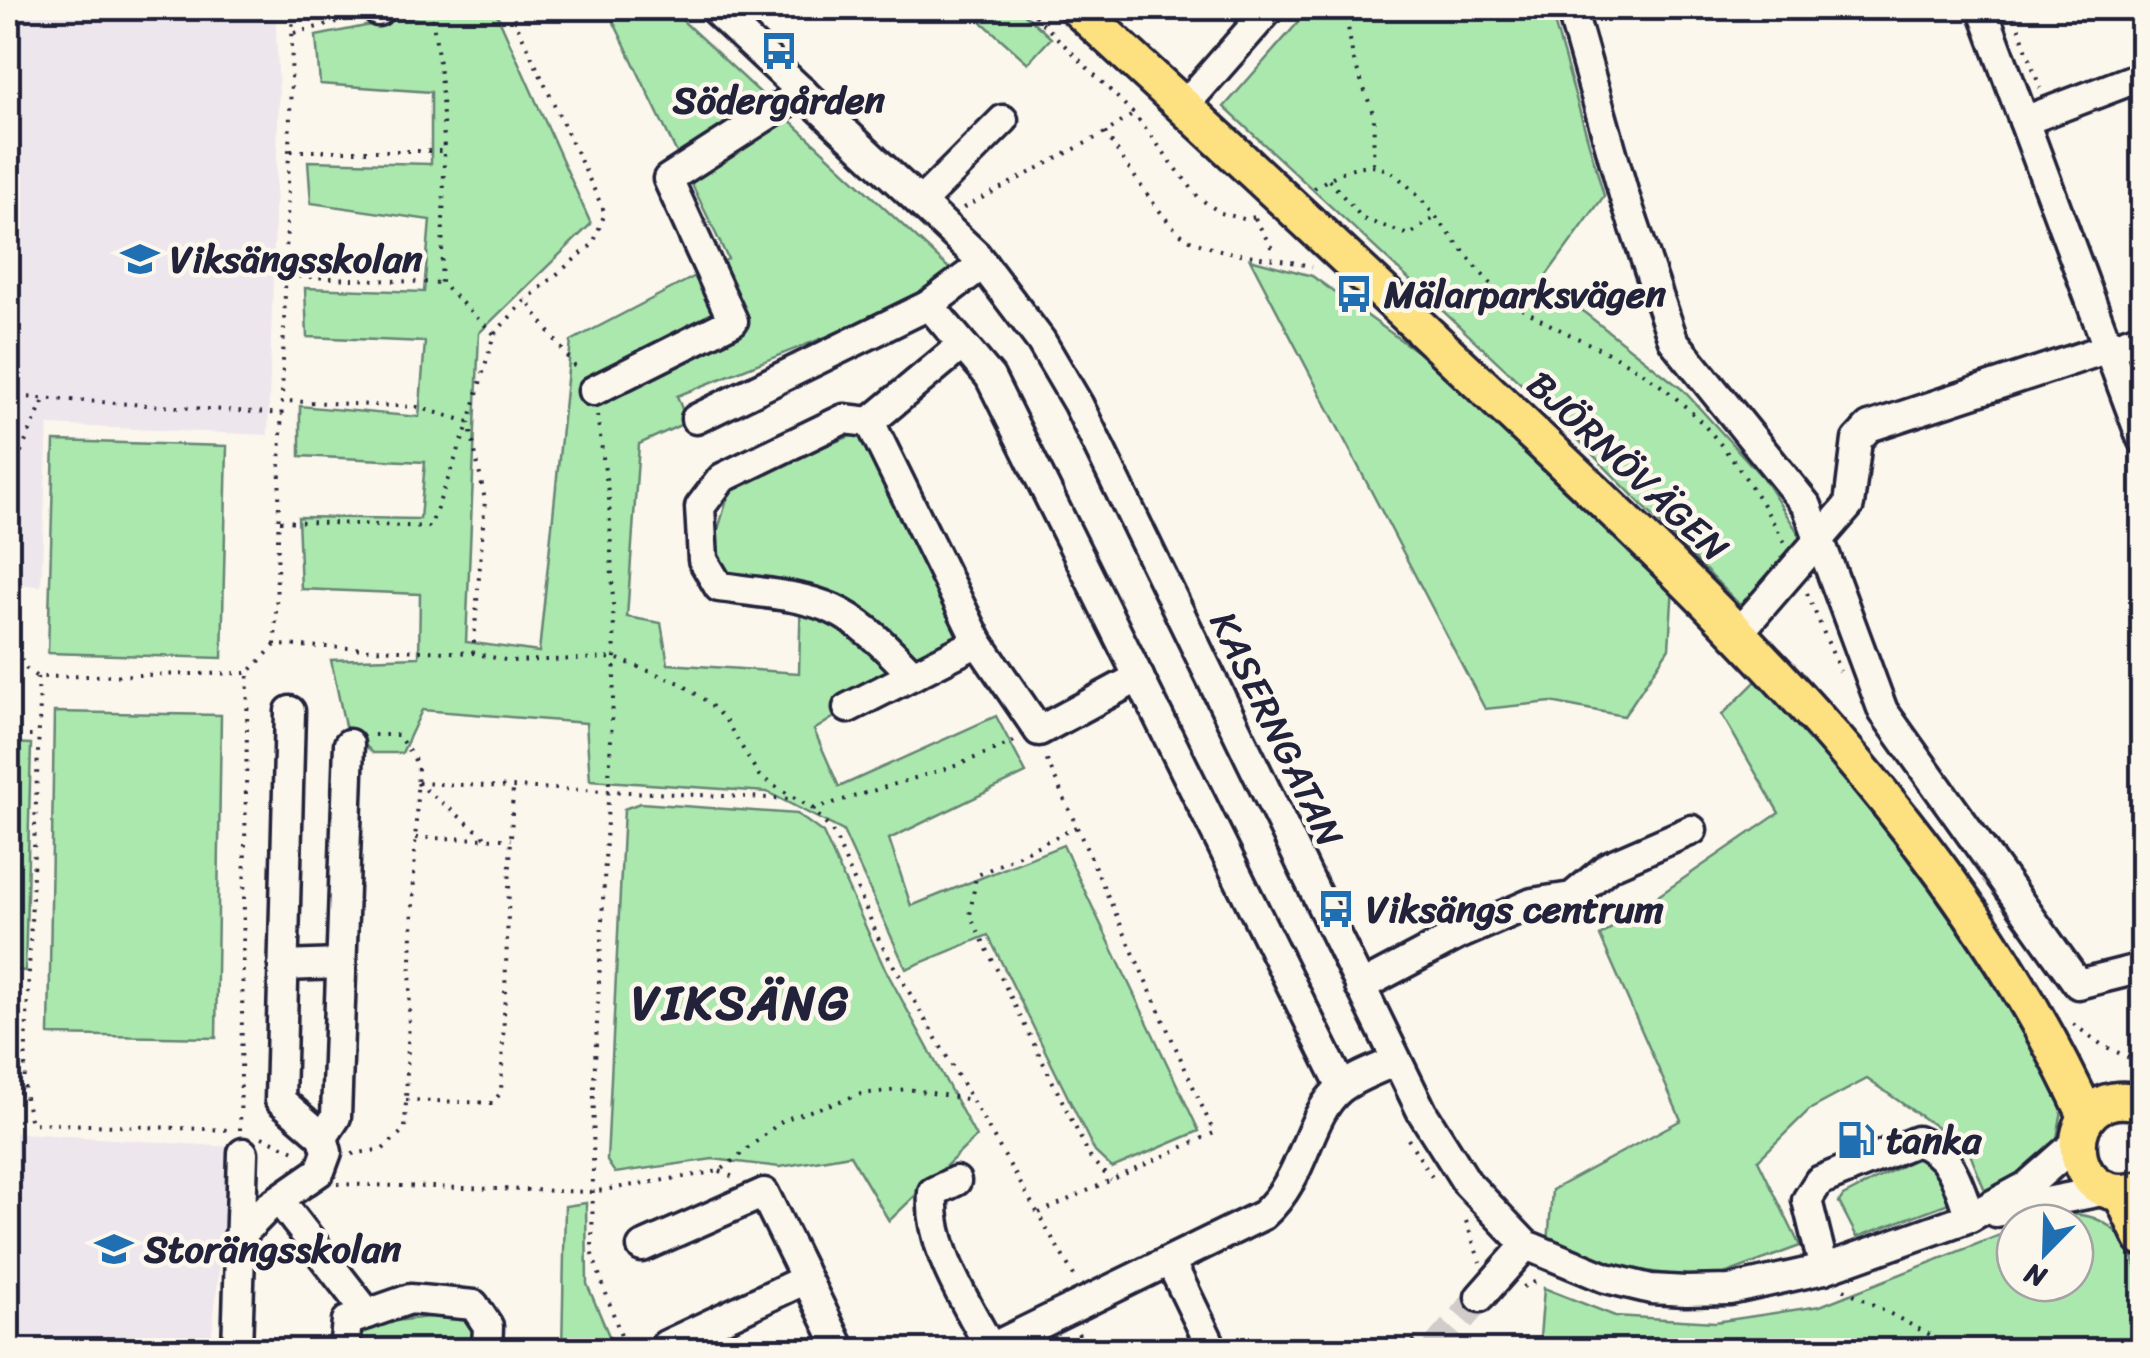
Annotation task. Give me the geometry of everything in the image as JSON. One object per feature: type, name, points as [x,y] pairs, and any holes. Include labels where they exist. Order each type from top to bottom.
[{"type":"main road","name":"BJÖRNÖVÄGEN","points":[[1077,8],[1740,631],[1900,815],[2054,1046],[2082,1129],[2084,1171],[2123,1191]]},
{"type":"main road","name":"BJÖRNÖVÄGEN","points":[[2054,1046],[2142,1103]]},
{"type":"main road","points":[[2082,1129],[2112,1101],[2142,1103]]},
{"type":"main road","points":[[2123,1191],[2142,1238]]},
{"type":"street","name":"KASERNGATAN","points":[[712,8],[943,222],[983,264],[1041,341],[1078,404],[1396,1061],[1467,1183],[1526,1245],[1606,1278],[1651,1289],[1730,1290],[1826,1278],[1970,1217],[2028,1186],[2082,1129]]},
{"type":"street","points":[[1183,107],[1270,8]]},
{"type":"street","points":[[1570,8],[1624,196],[1673,340],[1807,506],[1883,710],[2078,984],[2142,968]]},
{"type":"street","points":[[1982,8],[2142,440]]},
{"type":"street","points":[[2024,121],[2142,76]]},
{"type":"street","points":[[594,391],[733,320],[668,179],[803,92]]},
{"type":"street","points":[[921,202],[1003,120]]},
{"type":"street","points":[[696,419],[929,305],[983,264]]},
{"type":"street","points":[[929,305],[990,376],[1342,1087]]},
{"type":"street","points":[[1740,631],[1849,505],[1858,440],[1869,426],[2142,337]]},
{"type":"street","points":[[912,675],[844,611],[814,599],[719,587],[703,560],[700,506],[722,478],[844,419],[870,422],[962,345]]},
{"type":"street","points":[[870,422],[978,642],[1039,732],[1138,677]]},
{"type":"street","points":[[848,708],[978,642]]},
{"type":"street","points":[[240,1238],[279,1200],[321,1170],[327,1152],[324,1137],[280,1100],[290,711]]},
{"type":"street","points":[[324,1137],[336,1117],[349,744]]},
{"type":"street","points":[[1360,987],[1456,936],[1532,903],[1572,897],[1609,866],[1692,830]]},
{"type":"street","points":[[283,966],[341,964]]},
{"type":"street","points":[[956,1181],[933,1192],[932,1215],[947,1264],[994,1347],[1263,1215],[1281,1199],[1302,1162],[1326,1104],[1342,1087],[1396,1061]]},
{"type":"street","points":[[1826,1278],[1807,1200],[1819,1180],[1917,1141],[1937,1148],[1951,1165],[1970,1217]]},
{"type":"street","points":[[237,1350],[242,1142]]},
{"type":"street","name":"KASERNGATAN","points":[[1970,1217],[2123,1191]]},
{"type":"street","points":[[642,1247],[764,1193],[840,1350]]},
{"type":"street","points":[[279,1200],[368,1314]]},
{"type":"street","points":[[1480,1297],[1526,1245]]},
{"type":"street","points":[[1170,1261],[1214,1350]]},
{"type":"street","points":[[666,1346],[806,1279]]},
{"type":"street","points":[[344,1350],[347,1321],[410,1300],[474,1305],[488,1326],[487,1350]]},
{"type":"path","points":[[242,1142],[248,673],[275,645],[285,414],[293,8]]},
{"type":"path","points":[[430,8],[440,54],[445,151],[441,282]]},
{"type":"path","points":[[280,521],[430,526],[469,422],[494,334],[526,300],[593,244],[604,213],[509,8]]},
{"type":"path","points":[[1027,8],[1134,114],[1198,198],[1221,214],[1255,218],[1270,213]]},
{"type":"path","points":[[1300,196],[1347,169],[1373,166],[1374,116],[1354,58],[1345,8]]},
{"type":"path","points":[[293,33],[378,9]]},
{"type":"path","points":[[943,222],[1105,134],[1134,114]]},
{"type":"path","points":[[1105,134],[1168,221],[1186,238],[1218,249],[1276,256],[1312,267]]},
{"type":"path","points":[[291,151],[445,151]]},
{"type":"path","points":[[1328,179],[1369,222],[1409,235],[1434,218]]},
{"type":"path","points":[[1255,218],[1276,256]]},
{"type":"path","points":[[1363,230],[1369,222]]},
{"type":"path","points":[[288,276],[441,282],[494,334]]},
{"type":"path","points":[[526,300],[594,391],[610,499],[615,658],[591,1192],[595,1268],[626,1350]]},
{"type":"path","points":[[8,396],[285,414]]},
{"type":"path","points":[[8,480],[44,400]]},
{"type":"path","points":[[285,401],[416,408],[469,422]]},
{"type":"path","points":[[469,422],[486,500],[473,653]]},
{"type":"path","points":[[8,619],[24,667],[36,677],[248,673]]},
{"type":"path","points":[[275,645],[473,653],[510,661],[615,658],[680,683],[709,703],[726,721],[760,777],[813,809],[834,834],[880,942],[1088,1301]]},
{"type":"path","points":[[36,677],[40,703],[35,736],[24,1093],[31,1123],[284,1144],[340,1186],[591,1192],[720,1170],[784,1120],[862,1094],[908,1089],[972,1100]]},
{"type":"path","points":[[813,809],[958,765],[1039,732],[1046,761],[1214,1133],[1038,1214]]},
{"type":"path","points":[[324,1137],[347,1155],[383,1149],[405,1129],[418,764],[398,735],[371,734],[349,744]]},
{"type":"path","points":[[8,736],[35,736]]},
{"type":"path","points":[[417,783],[798,799]]},
{"type":"path","points":[[417,783],[488,839]]},
{"type":"path","points":[[406,1100],[493,1103],[501,1092],[512,787]]},
{"type":"path","points":[[1076,827],[976,876],[970,915],[1091,1159],[1112,1180]]},
{"type":"path","points":[[415,838],[511,839]]},
{"type":"path","points":[[8,1094],[24,1093]]},
{"type":"path","points":[[1826,1278],[1958,1350]]},
{"type":"path","points":[[1406,1350],[1418,1337]]},
{"type":"shaded area","name":"Viksängsskolan","points":[[8,8],[275,8],[279,93],[268,435],[48,425],[41,586],[8,584]]},
{"type":"shaded area","name":"Storängsskolan","points":[[8,1132],[233,1147],[210,1350],[8,1350]]},
{"type":"green space","points":[[455,8],[496,12],[591,224],[479,333],[466,642],[539,652],[571,341],[728,259],[607,8],[669,8],[952,271],[928,296],[677,396],[687,422],[639,444],[627,617],[661,623],[668,664],[799,673],[801,586],[722,579],[714,543],[732,483],[858,433],[871,444],[964,635],[814,730],[839,787],[996,716],[1026,773],[889,839],[911,906],[1063,845],[1199,1131],[1112,1168],[1095,1152],[988,935],[906,969],[843,831],[767,792],[590,780],[586,723],[422,710],[402,753],[373,753],[345,726],[331,660],[419,657],[420,594],[301,589],[298,517],[420,519],[425,462],[300,456],[300,406],[419,417],[425,342],[307,337],[305,288],[424,292],[430,220],[311,203],[308,161],[431,164],[431,92],[320,84],[316,36]]},
{"type":"green space","points":[[966,8],[1018,8],[1051,38],[1028,63]]},
{"type":"green space","points":[[1305,8],[1550,8],[1604,196],[1543,280],[1683,390],[1763,478],[1803,540],[1740,605],[1546,407],[1224,107],[1301,19]]},
{"type":"green space","points":[[1250,259],[1312,276],[1462,384],[1673,585],[1669,648],[1624,716],[1551,702],[1485,709]]},
{"type":"green space","points":[[54,441],[227,446],[222,658],[48,653]]},
{"type":"green space","points":[[1764,673],[1973,935],[2049,1072],[2062,1110],[2055,1149],[2037,1167],[1986,1193],[1968,1149],[1867,1079],[1809,1110],[1758,1160],[1800,1246],[1708,1280],[1618,1267],[1548,1244],[1552,1190],[1681,1120],[1600,936],[1779,813],[1722,715]]},
{"type":"green space","points":[[54,712],[221,715],[216,1038],[49,1035]]},
{"type":"green space","points":[[8,743],[31,744],[25,971],[8,969]]},
{"type":"green space","points":[[640,803],[797,814],[823,833],[883,965],[976,1137],[889,1221],[850,1155],[780,1167],[713,1159],[615,1173],[607,1161],[624,809]]},
{"type":"green space","points":[[1937,1157],[1957,1200],[1857,1237],[1839,1202],[1843,1196],[1917,1158]]},
{"type":"green space","points":[[586,1203],[587,1284],[615,1350],[562,1350],[565,1206]]},
{"type":"green space","points":[[2095,1219],[2112,1228],[2133,1257],[2141,1294],[2142,1350],[1539,1350],[1544,1288],[1615,1316],[1715,1322],[1820,1306],[1995,1237],[1995,1303],[2095,1303]]},
{"type":"green space","points":[[472,1312],[482,1350],[353,1350],[354,1340],[369,1324]]},
{"type":"tunnel","points":[[1434,1350],[1480,1297]]},
{"type":"place","name":"Södergården","points":[[779,51]]},
{"type":"place","name":"Viksängsskolan","points":[[140,259]]},
{"type":"place","name":"Mälarparksvägen","points":[[1354,294]]},
{"type":"place","name":"Viksängs centrum","points":[[1336,909]]},
{"type":"place","name":"tanka","points":[[1856,1140]]},
{"type":"place","name":"Storängsskolan","points":[[114,1249]]},
{"type":"district","name":"VIKSÄNG","points":[[741,1002]]}]
